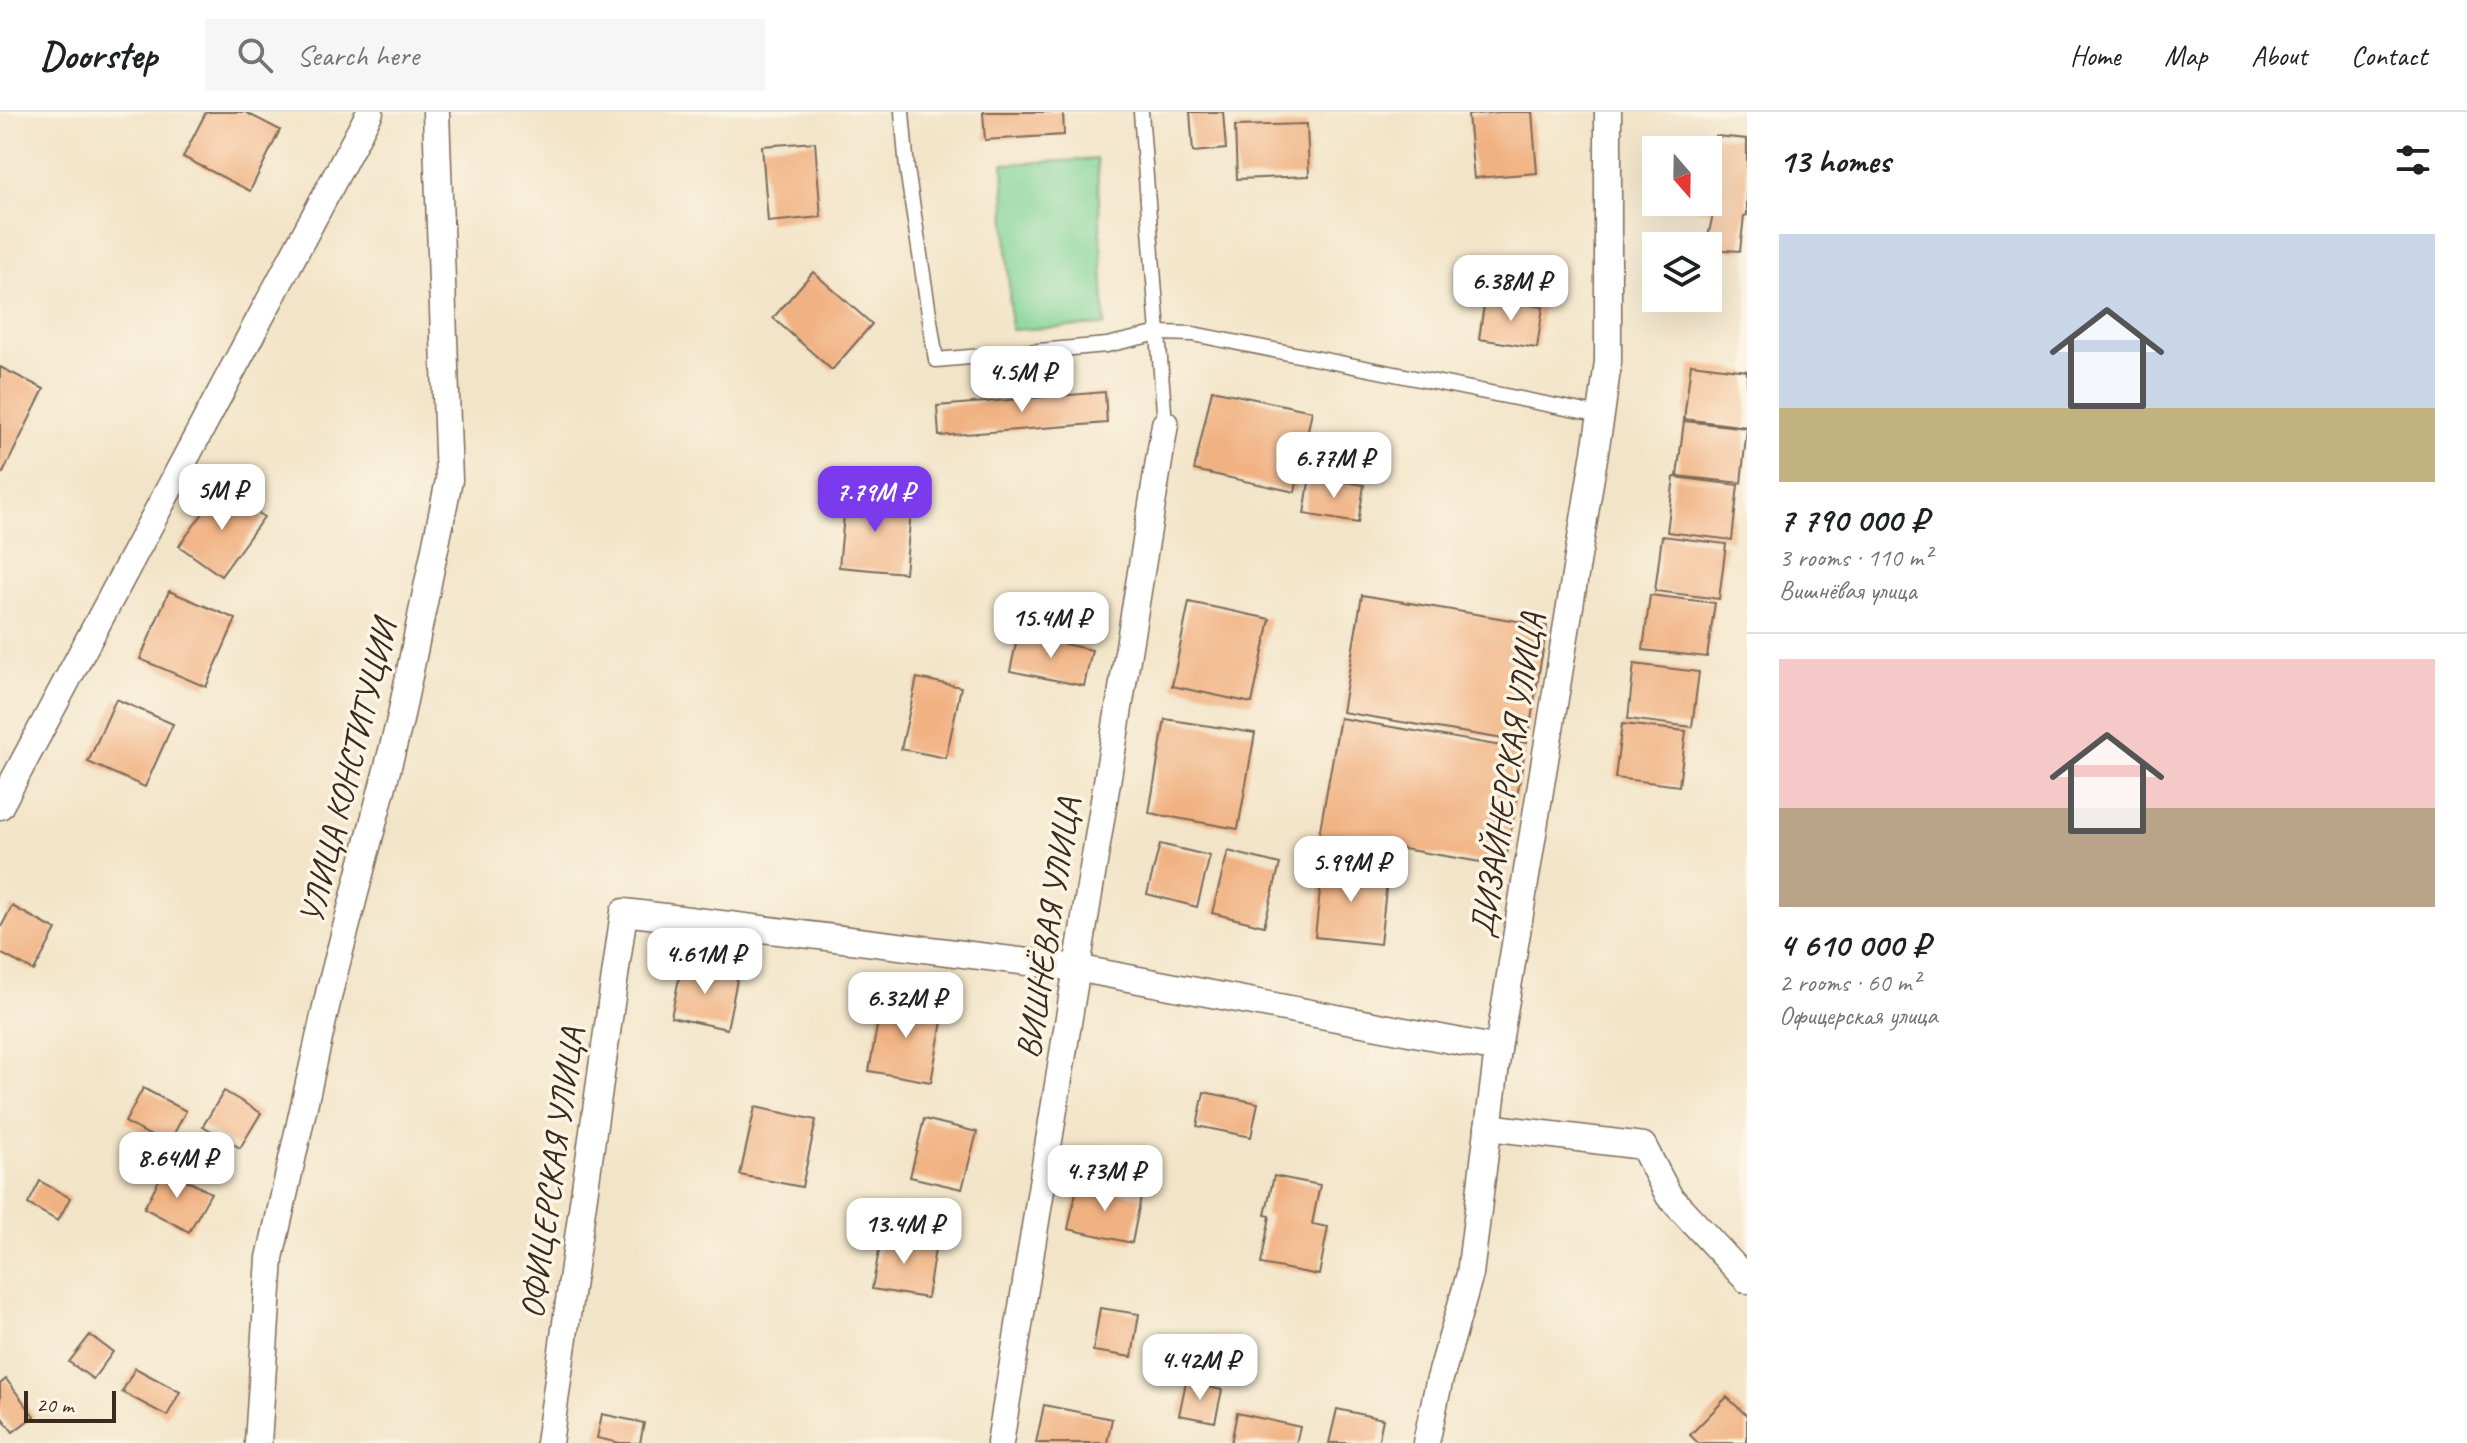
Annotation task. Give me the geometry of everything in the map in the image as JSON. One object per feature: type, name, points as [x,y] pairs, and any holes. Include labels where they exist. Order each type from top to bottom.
[{"type":"street","points":[[0,806],[370,112]]},
{"type":"street","name":"УЛИЦА КОНСТИТУЦИИ","points":[[258,1443],[270,1258],[330,989],[400,720],[449,480],[436,112]]},
{"type":"street","name":"ДИЗАЙНЕРСКАЯ УЛИЦА","points":[[1426,1443],[1439,1382],[1470,1274],[1498,1049],[1601,415],[1608,362],[1608,112]]},
{"type":"street","name":"ВИШНЁВАЯ УЛИЦА","points":[[1000,1443],[1165,424]]},
{"type":"street","name":"ОФИЦЕРСКАЯ УЛИЦА","points":[[549,1443],[624,912],[1076,968]]},
{"type":"street","points":[[1076,968],[1498,1049]]},
{"type":"street","points":[[1488,1127],[1643,1146],[1669,1196],[1747,1280]]},
{"type":"lane","points":[[902,112],[907,169],[936,360],[1107,345],[1159,333],[1193,334],[1601,415]]},
{"type":"lane","points":[[1141,112],[1165,424]]},
{"type":"green space","points":[[1097,159],[1105,325],[1011,330],[1003,164]]},
{"type":"building","points":[[206,112],[245,112],[280,130],[250,191],[183,157]]},
{"type":"building","points":[[983,112],[1063,112],[1064,135],[985,140]]},
{"type":"building","points":[[1190,112],[1223,112],[1226,149],[1193,152]]},
{"type":"building","points":[[1532,112],[1537,173],[1474,178],[1468,115]]},
{"type":"building","points":[[1307,124],[1309,176],[1237,179],[1235,126]]},
{"type":"building","points":[[1722,137],[1747,139],[1747,215],[1744,216],[1740,251],[1722,250],[1722,232],[1709,232],[1713,216],[1722,216]]},
{"type":"building","points":[[815,142],[821,217],[768,222],[762,146]]},
{"type":"building","points":[[813,272],[872,324],[832,370],[773,318]]},
{"type":"building","points":[[1485,298],[1543,307],[1537,348],[1479,339]]},
{"type":"building","points":[[1691,364],[1747,371],[1747,427],[1684,419]]},
{"type":"building","points":[[0,367],[44,389],[3,473],[0,472]]},
{"type":"building","points":[[1212,390],[1312,411],[1295,492],[1194,470]]},
{"type":"building","points":[[1105,392],[1107,423],[939,436],[937,406]]},
{"type":"building","points":[[1684,421],[1747,428],[1741,483],[1677,476]]},
{"type":"building","points":[[1310,476],[1364,485],[1358,523],[1304,514]]},
{"type":"building","points":[[1674,477],[1738,485],[1732,540],[1667,532]]},
{"type":"building","points":[[222,487],[264,517],[221,576],[179,546]]},
{"type":"building","points":[[846,495],[912,502],[905,573],[839,567]]},
{"type":"building","points":[[1662,536],[1726,544],[1719,599],[1655,591]]},
{"type":"building","points":[[169,591],[236,619],[206,687],[140,659]]},
{"type":"building","points":[[1362,595],[1547,626],[1527,743],[1342,712]]},
{"type":"building","points":[[1650,595],[1715,603],[1707,657],[1643,650]]},
{"type":"building","points":[[1189,602],[1270,619],[1252,703],[1172,686]]},
{"type":"building","points":[[1018,634],[1092,650],[1084,686],[1010,671]]},
{"type":"building","points":[[1634,664],[1699,672],[1692,727],[1628,719]]},
{"type":"building","points":[[917,678],[961,687],[946,758],[901,749]]},
{"type":"building","points":[[116,699],[173,724],[145,787],[88,762]]},
{"type":"building","points":[[1340,718],[1525,750],[1505,866],[1319,835]]},
{"type":"building","points":[[1165,719],[1255,733],[1238,829],[1149,813]]},
{"type":"building","points":[[1622,724],[1686,731],[1679,786],[1615,778]]},
{"type":"building","points":[[1160,844],[1210,856],[1197,907],[1147,894]]},
{"type":"building","points":[[1228,851],[1280,864],[1264,926],[1212,913]]},
{"type":"building","points":[[1323,863],[1388,871],[1380,944],[1315,937]]},
{"type":"building","points":[[12,906],[56,930],[34,971],[0,953],[0,929]]},
{"type":"building","points":[[682,964],[738,975],[727,1029],[671,1017]]},
{"type":"building","points":[[882,999],[944,1010],[931,1082],[869,1071]]},
{"type":"building","points":[[143,1088],[186,1111],[168,1145],[125,1122]]},
{"type":"building","points":[[224,1091],[261,1113],[240,1148],[203,1126]]},
{"type":"building","points":[[1204,1092],[1258,1103],[1251,1137],[1197,1126]]},
{"type":"building","points":[[755,1107],[816,1120],[802,1187],[740,1175]]},
{"type":"building","points":[[924,1119],[977,1132],[962,1189],[910,1177]]},
{"type":"building","points":[[165,1169],[211,1193],[189,1232],[144,1208]]},
{"type":"building","points":[[1274,1176],[1320,1185],[1312,1224],[1328,1227],[1319,1275],[1261,1264],[1270,1216],[1265,1215]]},
{"type":"building","points":[[40,1181],[70,1198],[58,1221],[28,1204]]},
{"type":"building","points":[[1078,1183],[1141,1197],[1132,1243],[1068,1229]]},
{"type":"building","points":[[882,1234],[936,1243],[927,1298],[872,1289]]},
{"type":"building","points":[[1100,1308],[1139,1314],[1132,1357],[1093,1351]]},
{"type":"building","points":[[90,1335],[113,1352],[93,1379],[69,1362]]},
{"type":"building","points":[[135,1368],[180,1392],[167,1416],[122,1392]]},
{"type":"building","points":[[6,1379],[34,1416],[13,1432],[0,1415],[0,1384]]},
{"type":"building","points":[[1186,1382],[1222,1390],[1215,1422],[1179,1415]]},
{"type":"building","points":[[1727,1397],[1747,1416],[1747,1443],[1698,1443],[1690,1435]]},
{"type":"building","points":[[1044,1405],[1112,1419],[1107,1443],[1036,1443]]},
{"type":"building","points":[[1337,1409],[1383,1419],[1378,1443],[1329,1443]]},
{"type":"building","points":[[1237,1413],[1300,1427],[1296,1443],[1231,1443]]},
{"type":"building","points":[[602,1414],[644,1423],[640,1443],[597,1438]]}]
